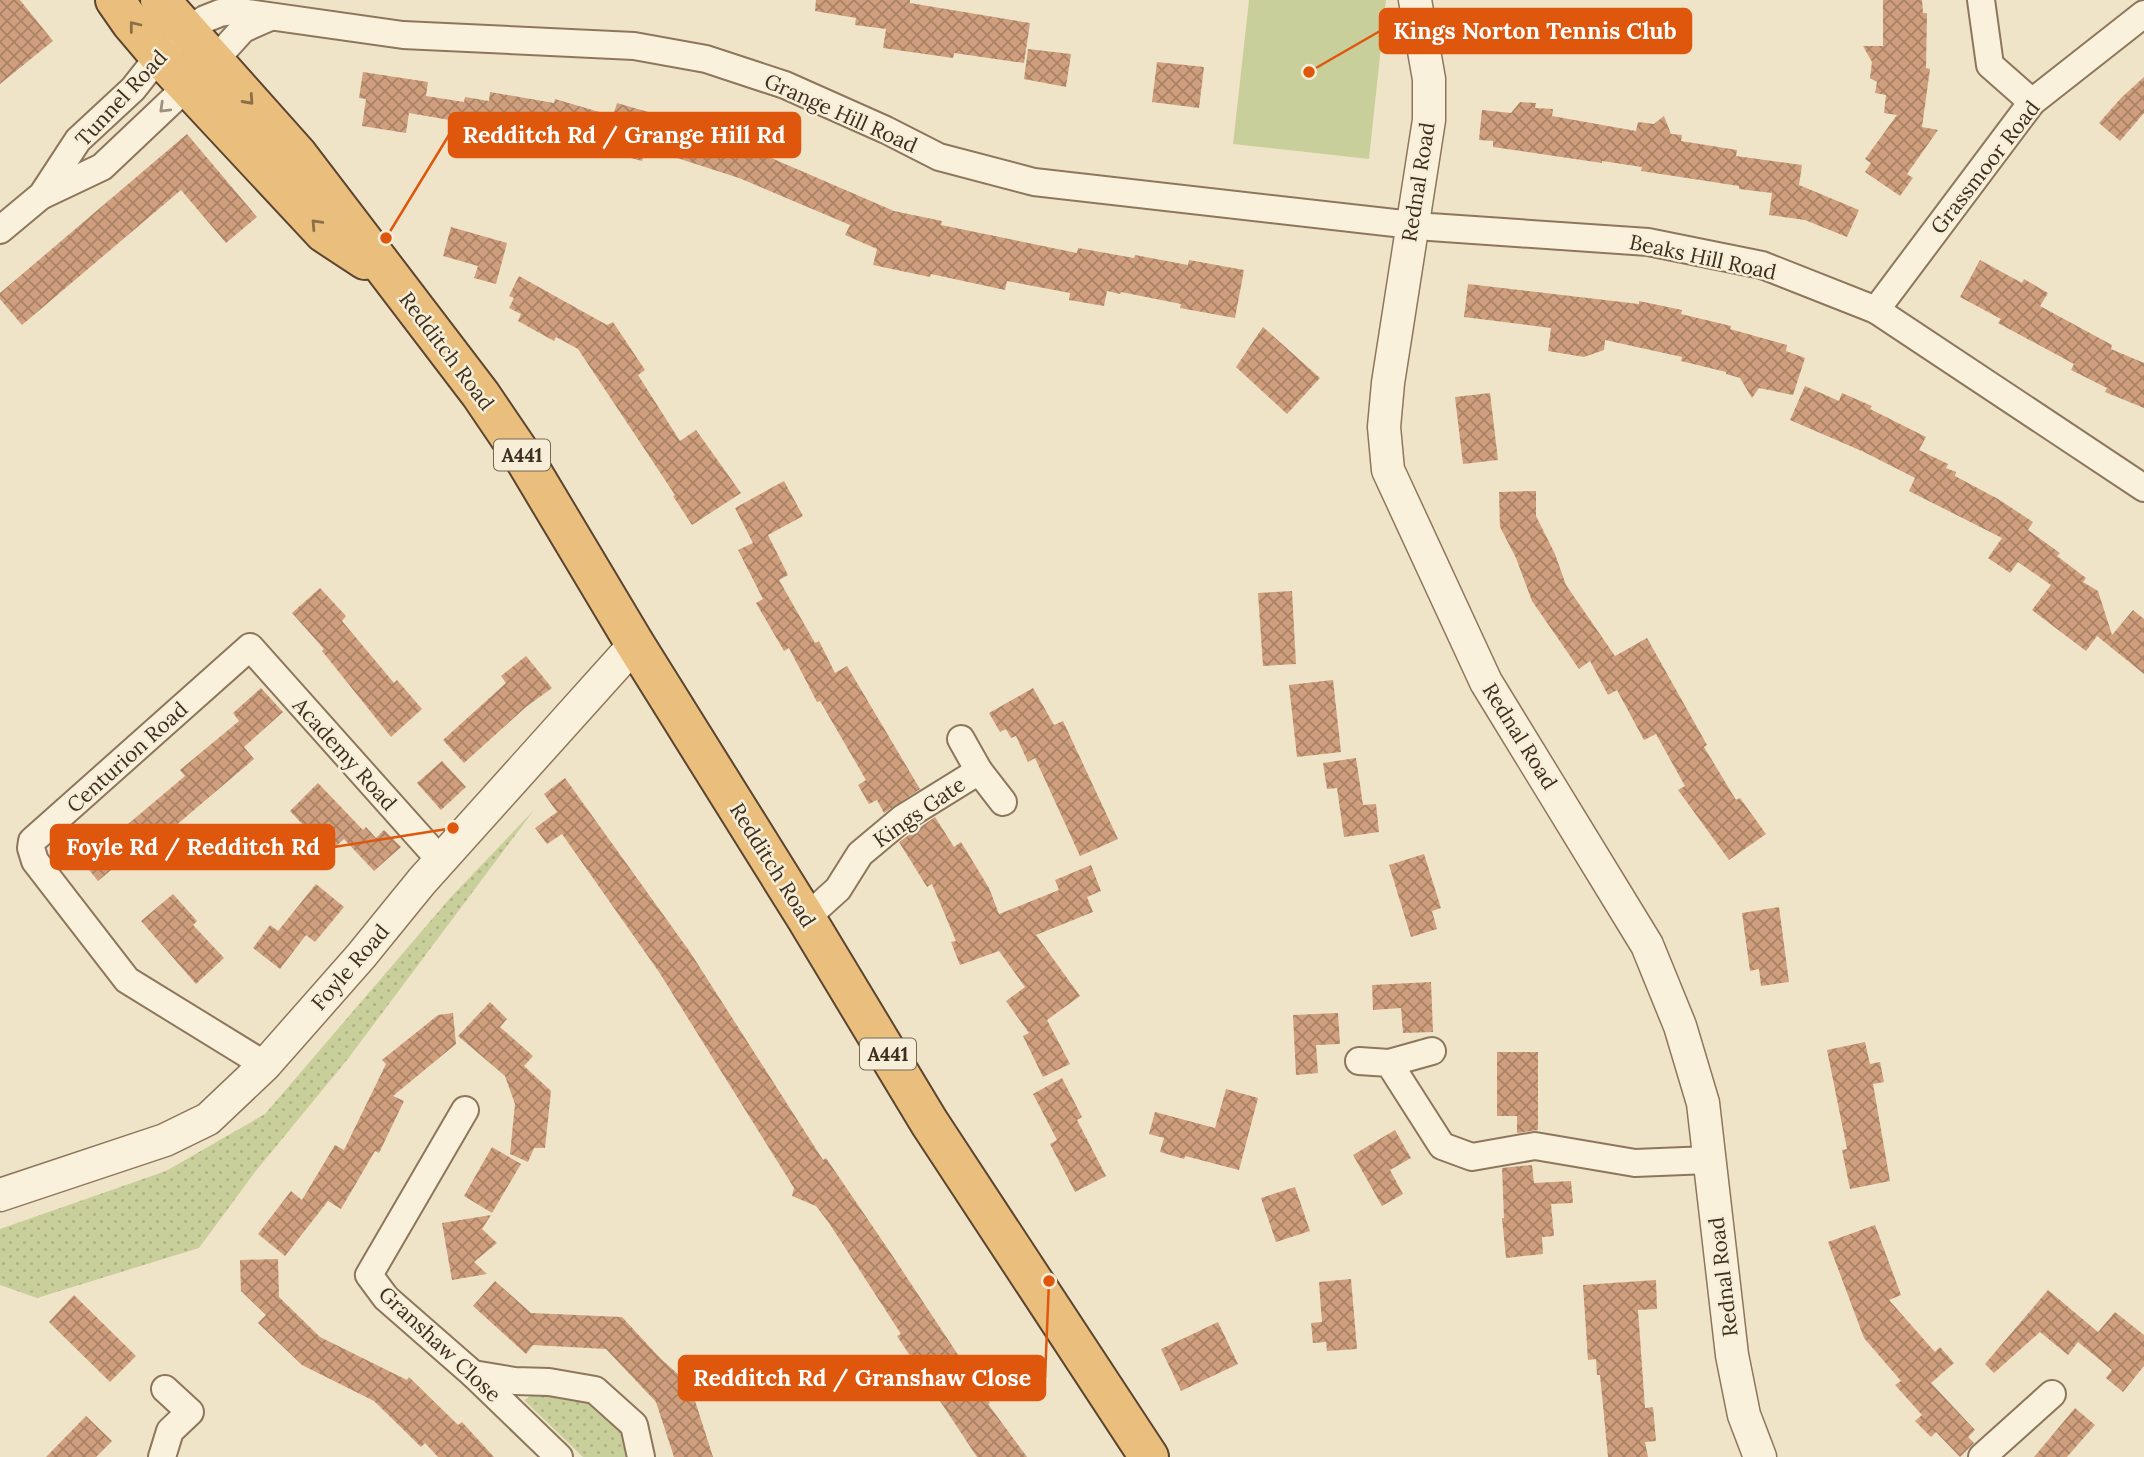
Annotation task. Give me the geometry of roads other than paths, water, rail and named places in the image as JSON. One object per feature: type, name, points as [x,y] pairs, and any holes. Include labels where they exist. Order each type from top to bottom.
[{"type":"highway","name":"Redditch Road","points":[[115,0],[159,56],[324,233],[391,277]]},
{"type":"highway","name":"Redditch Road","points":[[160,0],[298,155],[481,395],[526,460],[635,644],[806,918],[929,1122],[1149,1457]]},
{"type":"street","name":"Rednal Road","points":[[1415,0],[1429,79],[1429,120],[1411,223],[1384,427],[1388,470],[1486,682],[1647,945],[1680,1026],[1703,1103],[1732,1355],[1744,1415],[1760,1457]]},
{"type":"street","points":[[1981,0],[1990,65],[2032,102]]},
{"type":"street","name":"Grange Hill Road","points":[[188,30],[220,13],[233,11],[403,35],[634,46],[706,59],[785,85],[939,157],[1034,182],[1411,223]]},
{"type":"street","name":"Grassmoor Road","points":[[1876,310],[2032,102],[2144,14]]},
{"type":"street","points":[[42,195],[102,167],[214,61],[243,29],[270,17]]},
{"type":"street","name":"Tunnel Road","points":[[0,230],[42,195],[78,140],[133,89],[159,56],[188,30]]},
{"type":"street","name":"Beaks Hill Road","points":[[1411,223],[1430,227],[1648,242],[1762,265],[1876,310],[2144,488]]},
{"type":"street","name":"Foyle Road","points":[[0,1195],[165,1140],[208,1119],[265,1065],[440,861],[635,644]]},
{"type":"street","name":"Academy Road","points":[[250,647],[440,861]]},
{"type":"street","name":"Centurion Road","points":[[250,647],[32,841],[31,848],[35,861],[127,979],[265,1065]]},
{"type":"street","name":"Kings Gate","points":[[961,739],[979,771],[1003,802]]},
{"type":"street","name":"Kings Gate","points":[[806,918],[838,889],[860,854],[903,817],[979,771]]},
{"type":"street","points":[[1359,1061],[1390,1063],[1432,1051]]},
{"type":"street","points":[[1390,1063],[1442,1146],[1472,1157],[1535,1146],[1635,1163],[1709,1160]]},
{"type":"street","name":"Granshaw Close","points":[[465,1111],[369,1275],[386,1298],[473,1374],[559,1457]]},
{"type":"street","points":[[473,1374],[595,1390],[634,1425],[641,1457]]},
{"type":"street","points":[[162,1457],[170,1431],[190,1412],[165,1389]]},
{"type":"street","points":[[1982,1457],[2052,1394]]},
{"type":"place","name":"Kings Norton Tennis Club","points":[[1309,72]]},
{"type":"place","name":"Redditch Rd / Grange Hill Rd","points":[[386,238]]},
{"type":"place","name":"Foyle Rd / Redditch Rd","points":[[453,828]]},
{"type":"place","name":"Redditch Rd / Granshaw Close","points":[[1049,1281]]}]
